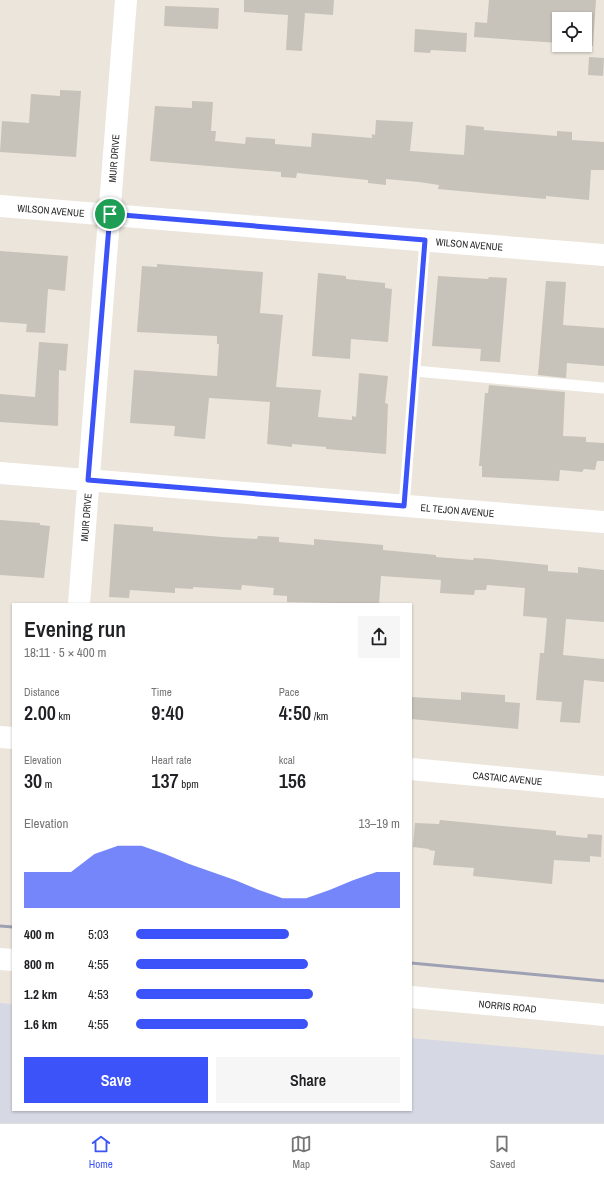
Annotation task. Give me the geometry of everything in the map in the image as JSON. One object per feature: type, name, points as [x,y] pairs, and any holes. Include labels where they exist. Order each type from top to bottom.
[{"type":"street","name":"MUIR DRIVE","points":[[79,603],[126,0]]},
{"type":"street","name":"WILSON AVENUE","points":[[0,206],[604,255]]},
{"type":"street","name":"EL TEJON AVENUE","points":[[0,473],[604,522]]},
{"type":"street","points":[[0,737],[12,738]]},
{"type":"street","name":"CASTAIC AVENUE","points":[[412,769],[604,787]]},
{"type":"street","points":[[0,959],[12,960]]},
{"type":"street","name":"NORRIS ROAD","points":[[412,997],[604,1015]]},
{"type":"lane","points":[[404,506],[425,240]]},
{"type":"lane","points":[[415,371],[604,388]]},
{"type":"shaded area","points":[[0,1003],[12,1004],[12,1111],[412,1111],[412,1038],[604,1055],[604,1123],[0,1123]]},
{"type":"building","points":[[244,0],[334,0],[333,15],[305,13],[302,51],[286,50],[288,15],[244,12]]},
{"type":"building","points":[[489,0],[596,0],[593,46],[592,12],[552,12],[552,43],[474,37],[475,22],[487,23]]},
{"type":"building","points":[[165,6],[219,8],[218,29],[164,26]]},
{"type":"building","points":[[415,29],[467,33],[466,52],[431,50],[430,53],[414,52]]},
{"type":"building","points":[[589,57],[604,58],[603,76],[588,75]]},
{"type":"building","points":[[60,90],[81,91],[76,157],[0,152],[2,121],[29,123],[31,94],[60,96]]},
{"type":"building","points":[[192,101],[213,102],[211,131],[216,131],[215,141],[245,144],[246,137],[275,139],[275,144],[311,147],[312,133],[372,138],[372,134],[375,135],[376,120],[413,122],[410,151],[464,155],[466,125],[484,127],[484,130],[557,136],[557,131],[572,132],[572,140],[604,142],[604,170],[591,170],[589,200],[546,196],[546,199],[438,189],[439,185],[386,179],[386,185],[368,183],[368,180],[297,173],[296,178],[281,177],[281,172],[150,161],[155,106],[192,108]]},
{"type":"building","points":[[0,251],[68,256],[65,291],[48,289],[45,333],[26,332],[27,324],[0,322]]},
{"type":"building","points":[[157,264],[263,272],[260,313],[283,315],[276,387],[321,390],[318,417],[352,420],[352,416],[356,417],[359,373],[388,376],[385,403],[388,404],[386,454],[326,449],[326,447],[292,444],[292,447],[267,444],[270,402],[209,398],[205,439],[174,436],[175,426],[130,423],[134,370],[217,376],[219,344],[217,344],[217,336],[137,332],[142,266],[157,267]]},
{"type":"building","points":[[318,273],[346,276],[346,279],[385,283],[385,288],[392,289],[388,342],[351,339],[350,359],[312,356]]},
{"type":"building","points":[[438,276],[488,279],[489,277],[507,278],[500,362],[480,361],[481,349],[432,346]]},
{"type":"building","points":[[546,281],[566,282],[563,325],[604,328],[604,366],[567,363],[566,378],[538,375]]},
{"type":"building","points":[[39,342],[68,344],[66,371],[59,370],[58,426],[0,422],[0,394],[35,397]]},
{"type":"building","points":[[489,385],[565,392],[563,436],[586,437],[586,442],[604,443],[604,461],[597,461],[595,470],[584,469],[582,472],[560,470],[559,481],[482,477],[482,466],[479,466],[485,393],[488,393]]},
{"type":"building","points":[[0,520],[40,523],[40,525],[50,526],[44,578],[0,575]]},
{"type":"building","points":[[114,524],[153,527],[153,531],[222,537],[257,539],[258,536],[279,537],[279,542],[314,545],[314,539],[383,545],[383,550],[436,555],[436,557],[473,560],[474,558],[489,559],[548,565],[548,571],[578,573],[578,567],[604,570],[604,622],[566,619],[563,655],[604,659],[604,682],[584,680],[580,723],[560,722],[562,702],[536,700],[540,653],[544,653],[547,618],[523,616],[525,588],[487,585],[486,590],[475,590],[474,595],[440,593],[441,580],[381,576],[379,603],[287,602],[287,596],[273,595],[274,588],[242,585],[241,590],[193,587],[193,589],[175,588],[175,593],[130,590],[129,598],[109,597]]},
{"type":"building","points":[[461,692],[505,695],[505,702],[520,703],[518,729],[412,719],[412,697],[461,700]]},
{"type":"building","points":[[440,820],[556,831],[556,835],[587,838],[588,834],[602,835],[601,857],[590,856],[590,862],[554,860],[552,884],[473,876],[474,868],[433,865],[435,851],[413,847],[415,823],[439,824]]},
{"type":"railway","points":[[0,926],[12,927]]},
{"type":"railway","points":[[412,963],[604,981]]},
{"type":"route","points":[[110,214],[425,240],[409,460],[404,506],[88,480],[110,214]]}]
